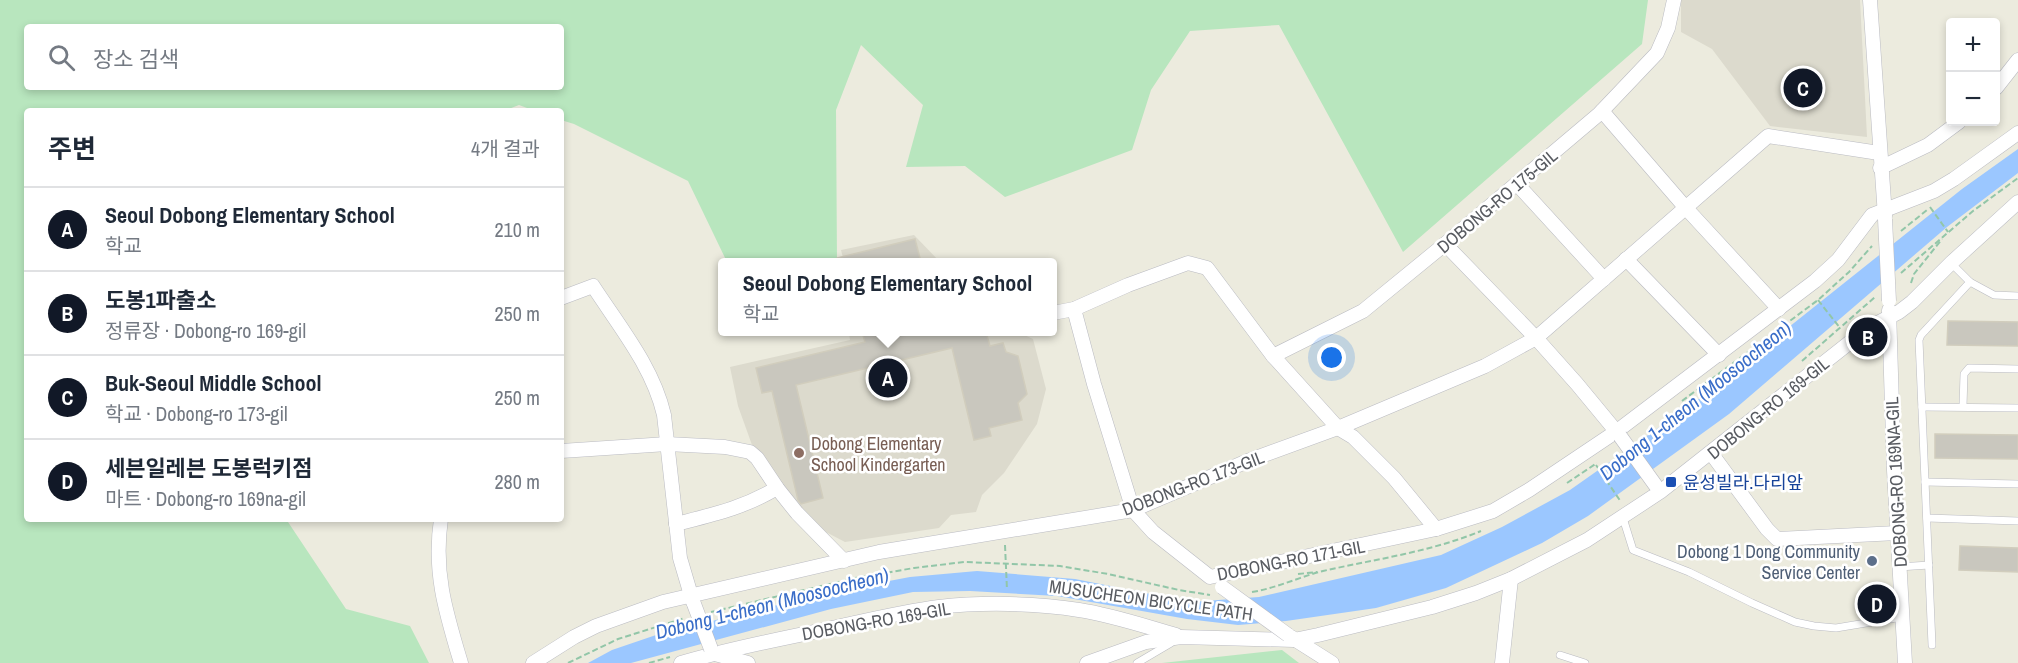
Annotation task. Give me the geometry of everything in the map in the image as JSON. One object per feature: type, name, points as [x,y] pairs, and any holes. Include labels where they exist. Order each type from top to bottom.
[{"type":"street","name":"DOBONG-RO 175-GIL","points":[[1273,356],[1363,311],[1602,111],[1657,53],[1668,28],[1674,0]]},
{"type":"street","name":"DOBONG-RO 169NA-GIL","points":[[1870,0],[1890,317],[1894,470],[1905,663]]},
{"type":"street","points":[[2000,82],[2018,60]]},
{"type":"street","points":[[1602,111],[1685,207],[1779,309]]},
{"type":"street","points":[[1880,168],[1928,145],[1954,126]]},
{"type":"street","points":[[1884,214],[1954,179],[2018,133]]},
{"type":"street","name":"DOBONG-RO 173-GIL","points":[[533,663],[574,637],[642,608],[695,604],[879,552],[1133,510],[1250,460],[1338,428],[1485,366],[1536,338],[1768,136],[1879,153]]},
{"type":"street","points":[[1517,184],[1604,279]]},
{"type":"street","name":"DOBONG-RO 169-GIL","points":[[1087,663],[1146,642],[1181,637],[1291,637],[1432,607],[1476,593],[1554,559],[1623,518],[1658,489],[1711,453],[1860,334],[1912,302],[2018,202]]},
{"type":"street","name":"DOBONG-RO 171-GIL","points":[[1133,510],[1153,532],[1210,577],[1436,529],[1480,516],[1509,503],[1619,434],[1832,266],[1847,250],[1872,215],[1884,214]]},
{"type":"street","points":[[1445,244],[1536,338],[1619,434],[1658,489]]},
{"type":"street","points":[[1626,259],[1719,355]]},
{"type":"street","points":[[1057,312],[1074,309],[1128,285],[1188,263],[1207,268],[1273,356],[1338,428],[1353,437],[1394,478],[1436,529]]},
{"type":"street","points":[[564,297],[593,286],[652,380],[659,394],[664,415],[680,558],[695,604],[712,651],[748,663]]},
{"type":"street","points":[[1074,309],[1094,384],[1133,510]]},
{"type":"street","points":[[564,451],[666,444],[725,447],[750,452],[798,513],[844,561]]},
{"type":"street","points":[[1711,453],[1767,529],[1777,539],[1898,533]]},
{"type":"street","points":[[676,524],[734,510],[777,488]]},
{"type":"street","points":[[441,522],[438,556],[441,591],[461,663]]},
{"type":"street","points":[[1210,577],[1220,591],[1332,663]]},
{"type":"street","points":[[1502,663],[1511,579]]},
{"type":"street","name":"DOBONG-RO 169-GIL","points":[[676,660],[892,616],[959,606],[1018,606],[1079,610],[1181,637]]},
{"type":"lane","points":[[1951,263],[1970,282],[1994,295],[2018,296]]},
{"type":"lane","points":[[1932,645],[1919,340],[1970,282]]},
{"type":"lane","points":[[1963,406],[1964,374],[1969,368],[2018,369]]},
{"type":"lane","points":[[1922,407],[2018,408]]},
{"type":"lane","points":[[1925,482],[2018,484]]},
{"type":"lane","points":[[1623,518],[1633,550],[1689,572],[1795,622],[1836,628],[1902,617]]},
{"type":"lane","points":[[1927,518],[2018,521]]},
{"type":"lane","points":[[1899,567],[1929,565]]},
{"type":"lane","points":[[1137,663],[1181,637]]},
{"type":"lane","points":[[1560,655],[1586,663]]},
{"type":"path","points":[[1898,276],[1946,233],[2018,177]]},
{"type":"path","points":[[1899,232],[1930,207],[1946,233]]},
{"type":"path","points":[[1908,290],[1914,274],[1946,233]]},
{"type":"path","points":[[1680,402],[1818,300],[1849,272],[1865,252],[1880,243]]},
{"type":"path","points":[[1795,367],[1875,297]]},
{"type":"path","points":[[1818,300],[1839,328]]},
{"type":"path","points":[[1563,486],[1605,457]]},
{"type":"path","points":[[1595,464],[1621,502]]},
{"type":"path","name":"MUSUCHEON BICYCLE PATH","points":[[1250,592],[1268,589],[1320,572],[1451,542],[1489,528]]},
{"type":"path","points":[[1004,531],[1008,596]]},
{"type":"path","name":"MUSUCHEON BICYCLE PATH","points":[[695,604],[792,592],[914,568],[964,562],[1060,566],[1197,594],[1220,591]]},
{"type":"path","points":[[568,663],[618,639],[689,617]]},
{"type":"path","points":[[649,663],[676,660]]},
{"type":"shaded area","points":[[1681,0],[1860,0],[1867,137],[1770,126],[1712,49],[1681,32]]},
{"type":"shaded area","points":[[914,235],[936,258],[843,258],[841,250]]},
{"type":"shaded area","points":[[850,336],[1027,336],[1033,339],[1046,389],[1037,424],[1004,473],[982,495],[976,512],[951,515],[939,528],[845,542],[822,530],[790,501],[752,445],[738,406],[730,367],[850,340]]},
{"type":"green space","points":[[0,0],[1648,0],[1642,44],[1403,252],[1279,25],[1190,31],[1151,90],[1132,150],[1005,197],[965,166],[906,167],[923,105],[861,45],[836,110],[837,258],[725,258],[688,181],[564,121],[564,108],[527,108],[519,105],[511,108],[24,108],[24,522],[288,522],[346,609],[410,626],[429,663],[0,663]]},
{"type":"green space","points":[[1282,650],[1299,663],[1162,663]]},
{"type":"water","points":[[2018,149],[2018,173],[1947,227],[1729,414],[1588,516],[1542,543],[1446,588],[1376,608],[1286,621],[1238,625],[1187,619],[1057,596],[970,591],[913,592],[831,609],[631,663],[588,663],[612,650],[659,634],[826,593],[910,577],[977,571],[1075,579],[1191,602],[1259,597],[1441,555],[1502,527],[1570,490],[1695,402],[1962,189]]},
{"type":"building","points":[[915,239],[920,258],[837,258]]},
{"type":"building","points":[[1948,321],[2018,322],[2018,346],[1947,345]]},
{"type":"building","points":[[863,336],[987,336],[990,346],[1003,343],[1006,352],[1018,356],[1027,394],[1018,403],[1022,420],[989,428],[991,436],[974,440],[952,348],[796,385],[823,498],[801,504],[798,500],[772,391],[762,393],[756,368],[865,342]]},
{"type":"building","points":[[1935,434],[2018,435],[2018,459],[1935,458]]},
{"type":"building","points":[[1960,546],[2018,548],[2018,572],[1959,570]]},
{"type":"place","name":"Buk-Seoul Middle School","points":[[1803,88]]},
{"type":"place","name":"도봉1파출소","points":[[1868,337]]},
{"type":"place","name":"Seoul Dobong Elementary School","points":[[888,378]]},
{"type":"place","name":"Dobong Elementary School Kindergarten","points":[[799,453]]},
{"type":"place","name":"윤성빌라.다리앞","points":[[1671,482]]},
{"type":"place","name":"Dobong 1 Dong Community Service Center","points":[[1872,561]]},
{"type":"place","name":"세븐일레븐 도봉럭키점","points":[[1877,604]]},
{"type":"water label","name":"Dobong 1-cheon (Moosoocheon)","points":[[1695,400]]},
{"type":"water label","name":"Dobong 1-cheon (Moosoocheon)","points":[[772,603]]}]
